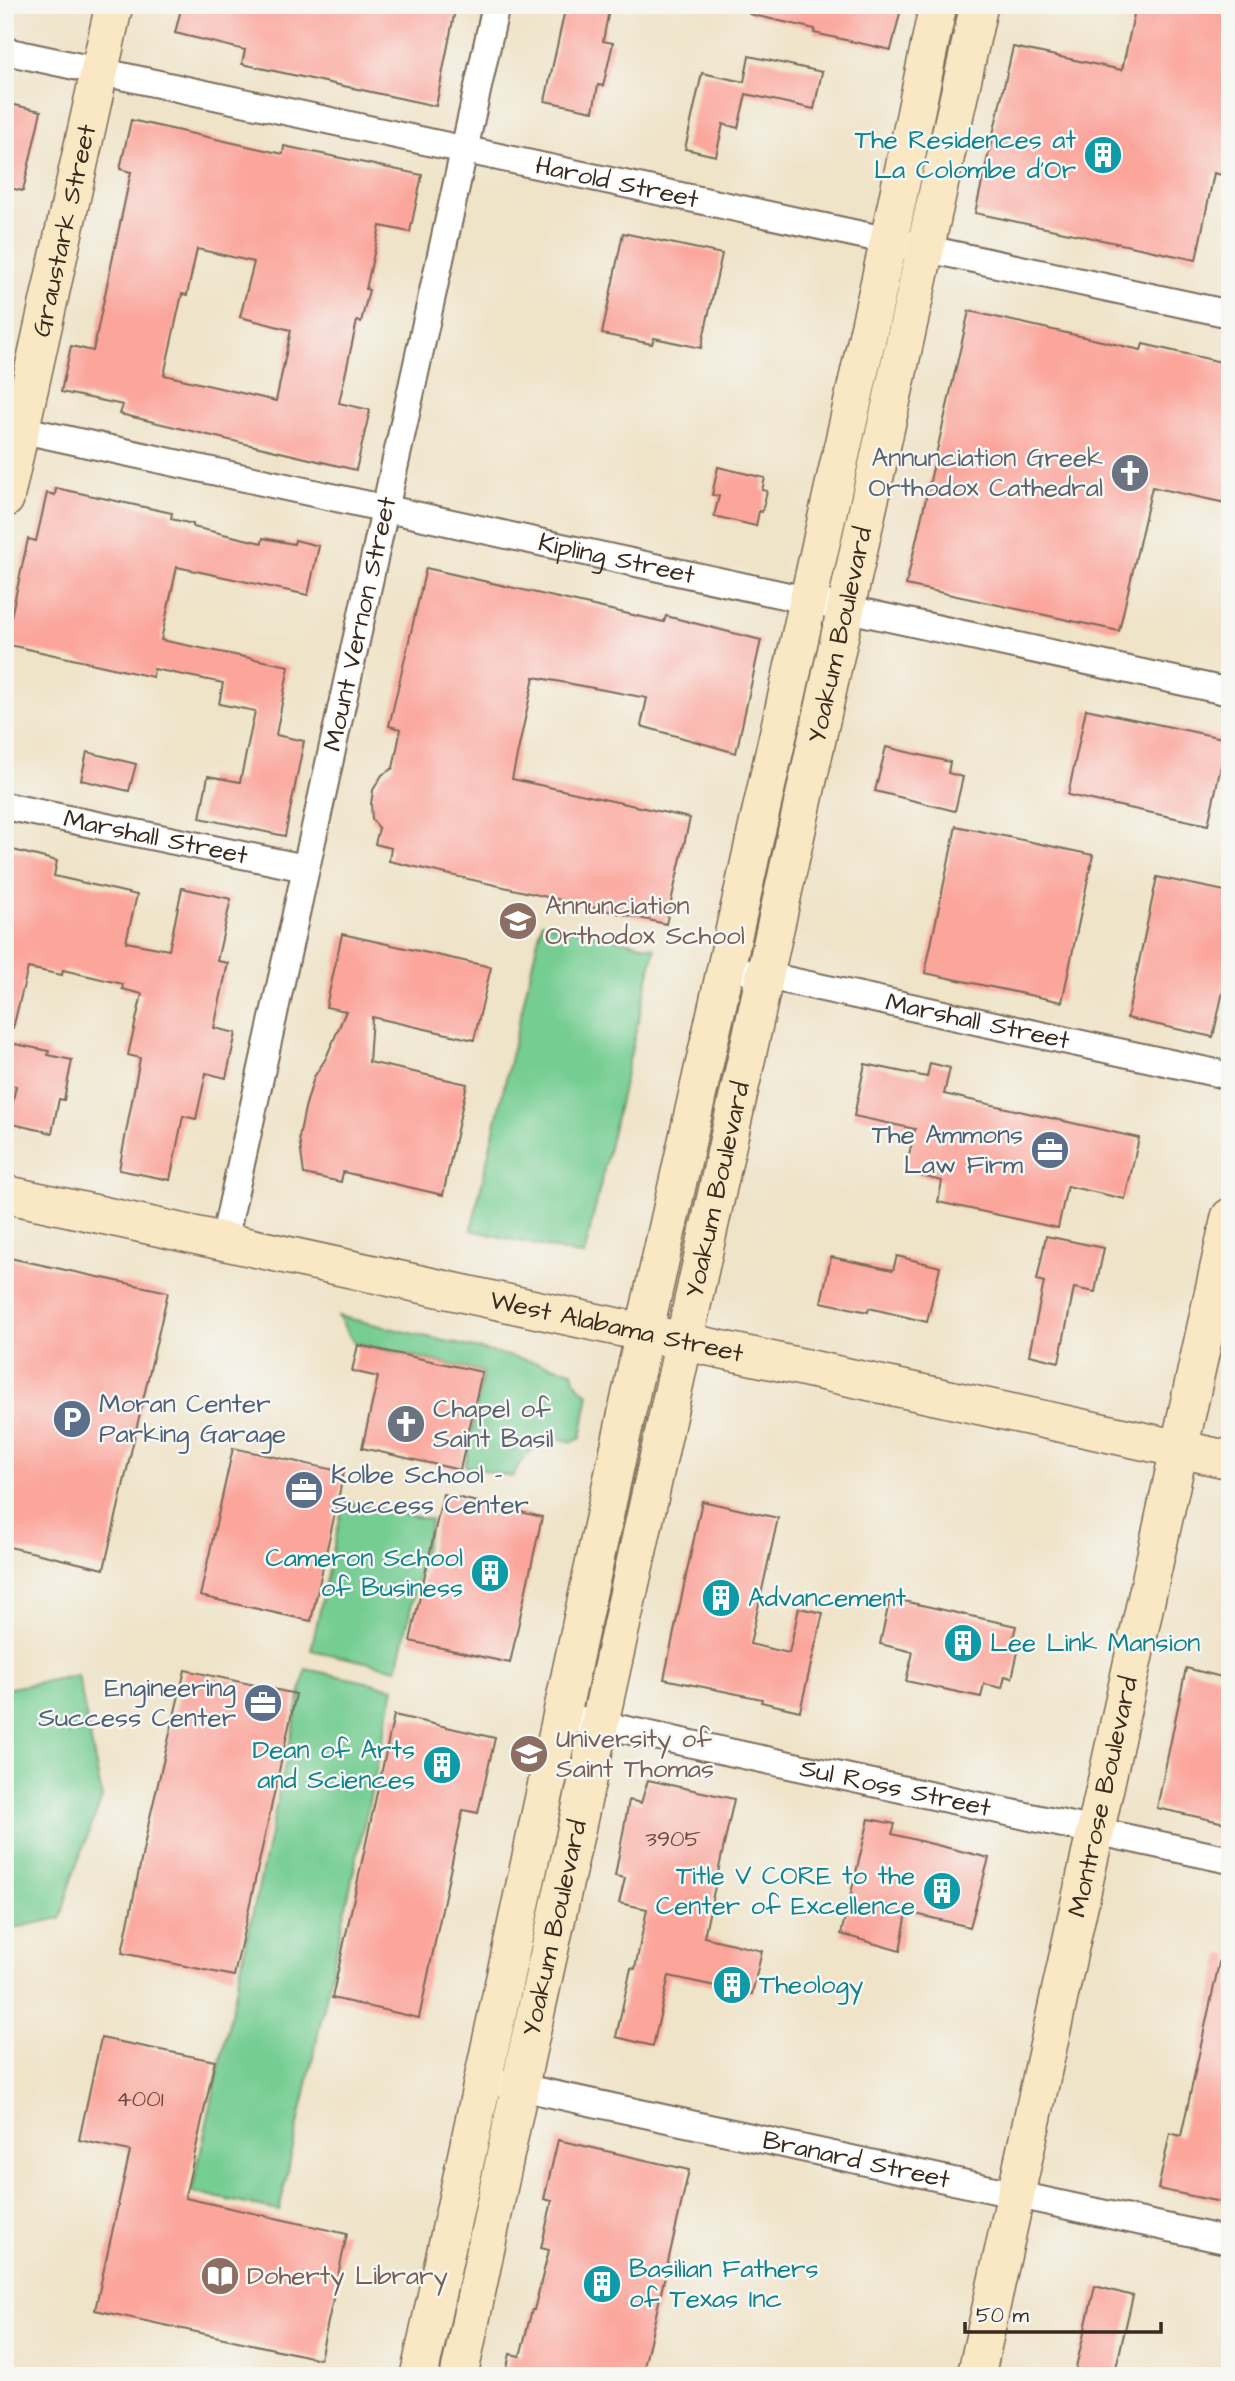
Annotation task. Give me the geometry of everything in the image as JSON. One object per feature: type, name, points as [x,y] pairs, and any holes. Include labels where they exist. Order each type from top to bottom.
[{"type":"street","name":"Graustark Street","points":[[5,499],[13,428],[114,5]]},
{"type":"street","name":"Mount Vernon Street","points":[[223,1241],[496,5]]},
{"type":"street","name":"Yoakum Boulevard","points":[[419,2376],[645,1333],[889,240],[938,5]]},
{"type":"street","name":"Yoakum Boulevard","points":[[459,2376],[520,2087],[979,5]]},
{"type":"street","name":"Harold Street","points":[[5,51],[1230,314]]},
{"type":"street","name":"Kipling Street","points":[[13,428],[1230,691]]},
{"type":"street","name":"Marshall Street","points":[[5,806],[305,869]]},
{"type":"street","name":"Marshall Street","points":[[727,967],[1230,1076]]},
{"type":"street","name":"West Alabama Street","points":[[5,1194],[1230,1460]]},
{"type":"street","name":"Montrose Boulevard","points":[[976,2376],[1230,1217]]},
{"type":"street","name":"Sul Ross Street","points":[[562,1716],[1230,1860]]},
{"type":"street","name":"Branard Street","points":[[483,2079],[1230,2241]]},
{"type":"green space","points":[[542,922],[655,948],[584,1256],[471,1230]]},
{"type":"green space","points":[[338,1316],[573,1371],[578,1385],[589,1394],[581,1438],[573,1442],[553,1437],[546,1441],[524,1458],[513,1477],[465,1466],[483,1372],[354,1343]]},
{"type":"green space","points":[[344,1501],[431,1520],[397,1669],[311,1650]]},
{"type":"green space","points":[[306,1669],[394,1688],[279,2211],[192,2192]]},
{"type":"green space","points":[[78,1675],[102,1798],[72,1877],[61,1918],[5,1930],[5,1689]]},
{"type":"building","points":[[182,5],[287,5],[305,9],[306,5],[456,5],[436,106],[242,64],[245,50],[175,33]]},
{"type":"building","points":[[566,5],[610,5],[603,41],[613,43],[603,86],[598,85],[593,111],[545,101]]},
{"type":"building","points":[[750,5],[902,5],[891,50],[814,33],[815,29],[749,14]]},
{"type":"building","name":"The Residences at La Colombe d’Or","points":[[1136,5],[1230,5],[1230,177],[1214,173],[1196,260],[975,213],[1013,47],[1122,70]]},
{"type":"building","points":[[749,56],[822,72],[814,109],[746,94],[738,128],[723,124],[716,156],[685,149],[702,73],[744,82]]},
{"type":"building","points":[[5,103],[41,111],[23,191],[5,187]]},
{"type":"building","points":[[131,120],[283,154],[284,146],[422,175],[410,232],[380,226],[366,289],[369,290],[361,322],[357,321],[339,403],[370,410],[356,470],[120,414],[123,405],[61,392],[71,346],[93,351],[131,172],[120,169]],"holes":[[[197,249],[254,262],[240,317],[291,330],[276,401],[164,375],[182,294],[187,295]]]},
{"type":"building","points":[[623,233],[722,254],[701,348],[654,338],[652,344],[602,334]]},
{"type":"building","name":"Annunciation Greek Orthodox Cathedral","points":[[969,311],[1141,350],[1143,344],[1230,364],[1230,504],[1152,487],[1119,631],[906,585]]},
{"type":"building","points":[[718,467],[765,478],[762,490],[767,491],[756,526],[714,516],[719,496],[712,495]]},
{"type":"building","points":[[56,488],[172,513],[171,519],[193,524],[193,527],[262,543],[263,538],[294,544],[295,540],[319,546],[308,595],[177,567],[161,640],[289,666],[276,735],[304,741],[285,836],[200,818],[208,776],[240,782],[255,711],[219,704],[223,683],[154,669],[153,677],[5,644],[28,539],[36,541],[47,493],[55,495]]},
{"type":"building","points":[[426,568],[664,622],[666,616],[761,640],[736,753],[641,726],[647,698],[534,677],[512,779],[690,818],[666,924],[389,861],[391,848],[375,844],[379,828],[372,819],[373,790],[382,775],[393,768],[401,729],[389,726]]},
{"type":"building","points":[[1086,709],[1227,739],[1208,825],[1068,795]]},
{"type":"building","points":[[886,747],[950,762],[948,773],[963,777],[955,811],[875,791]]},
{"type":"building","points":[[87,752],[136,764],[129,791],[81,780]]},
{"type":"building","points":[[956,826],[1093,855],[1062,1002],[925,973]]},
{"type":"building","points":[[5,848],[57,861],[54,876],[137,895],[126,942],[169,950],[182,888],[231,899],[217,961],[228,963],[214,1028],[236,1033],[226,1078],[206,1073],[196,1119],[183,1116],[170,1180],[119,1170],[140,1058],[128,1055],[142,994],[122,989],[123,984],[63,970],[62,975],[28,968],[13,1028],[5,1027]]},
{"type":"building","points":[[1157,877],[1230,892],[1230,959],[1213,1037],[1127,1018]]},
{"type":"building","points":[[342,934],[491,967],[474,1040],[372,1017],[369,1062],[467,1084],[443,1195],[343,1172],[341,1182],[304,1174],[299,1137],[305,1108],[314,1077],[326,1058],[346,1011],[326,1007]]},
{"type":"building","points":[[5,1042],[49,1051],[48,1055],[72,1060],[64,1100],[59,1099],[52,1133],[8,1123],[16,1086],[5,1084]]},
{"type":"building","points":[[930,1063],[950,1068],[944,1094],[1139,1138],[1125,1199],[1067,1186],[1058,1228],[938,1202],[942,1181],[905,1172],[915,1129],[854,1116],[865,1064],[927,1077]]},
{"type":"building","points":[[1046,1236],[1104,1248],[1095,1292],[1074,1288],[1059,1362],[1029,1355],[1044,1282],[1037,1280]]},
{"type":"building","points":[[897,1256],[940,1267],[927,1322],[869,1308],[868,1312],[821,1302],[831,1257],[893,1270]]},
{"type":"building","name":"Moran Center Parking Garage","points":[[5,1257],[168,1292],[104,1569],[5,1546]]},
{"type":"building","name":"Chapel of Saint Basil","points":[[358,1345],[482,1372],[460,1470],[362,1448],[378,1377],[352,1371]]},
{"type":"building","points":[[233,1448],[344,1472],[311,1621],[200,1596]]},
{"type":"building","name":"Cameron School of Business","points":[[443,1494],[542,1517],[510,1663],[410,1641]]},
{"type":"building","name":"Advancement","points":[[702,1501],[778,1518],[750,1644],[789,1653],[799,1608],[823,1613],[800,1711],[761,1702],[762,1699],[664,1679]]},
{"type":"building","name":"Lee Link Mansion","points":[[890,1598],[1016,1626],[1010,1650],[1018,1652],[1012,1678],[1005,1676],[1002,1688],[984,1684],[981,1697],[906,1681],[913,1652],[880,1644]]},
{"type":"building","points":[[1186,1668],[1230,1679],[1230,1795],[1225,1823],[1157,1808]]},
{"type":"building","points":[[185,1670],[296,1694],[234,1976],[122,1953],[150,1817]]},
{"type":"building","points":[[394,1715],[495,1738],[478,1813],[463,1810],[419,2018],[332,1998]]},
{"type":"building","points":[[648,1780],[734,1799],[704,1937],[762,1951],[752,1994],[669,1976],[653,2046],[616,2037],[631,1968],[635,1969],[647,1909],[619,1903],[625,1878],[615,1876],[629,1800],[641,1803]]},
{"type":"building","name":"Title V CORE to the Center of Excellence","points":[[869,1819],[895,1824],[892,1834],[989,1858],[970,1927],[907,1912],[900,1951],[841,1934]]},
{"type":"building","points":[[1221,1954],[1230,1955],[1230,2204],[1158,2189],[1170,2133],[1181,2136]]},
{"type":"building","name":"Doherty Library","points":[[101,2038],[215,2061],[185,2198],[347,2234],[320,2359],[95,2310],[130,2151],[79,2140]]},
{"type":"building","name":"Basilian Fathers of Texas Inc","points":[[558,2140],[689,2170],[642,2376],[505,2376],[510,2354],[520,2356],[549,2250],[541,2248],[552,2201],[544,2199]]},
{"type":"building","points":[[1095,2286],[1133,2296],[1114,2376],[1074,2376]]},
{"type":"place","name":"The Residences at La Colombe d’Or","points":[[1103,155]]},
{"type":"place","name":"Annunciation Greek Orthodox Cathedral","points":[[1130,473]]},
{"type":"place","name":"Annunciation Orthodox School","points":[[518,921]]},
{"type":"place","name":"The Ammons Law Firm","points":[[1050,1150]]},
{"type":"place","name":"Moran Center Parking Garage","points":[[72,1419]]},
{"type":"place","name":"Chapel of Saint Basil","points":[[406,1424]]},
{"type":"place","name":"Kolbe School - Success Center","points":[[304,1490]]},
{"type":"place","name":"Cameron School of Business","points":[[490,1573]]},
{"type":"place","name":"Advancement","points":[[721,1598]]},
{"type":"place","name":"Lee Link Mansion","points":[[963,1643]]},
{"type":"place","name":"Engineering Success Center","points":[[263,1703]]},
{"type":"place","name":"University of Saint Thomas","points":[[529,1754]]},
{"type":"place","name":"Dean of Arts and Sciences","points":[[442,1765]]},
{"type":"place","name":"Title V CORE to the Center of Excellence","points":[[942,1891]]},
{"type":"place","name":"Theology","points":[[732,1985]]},
{"type":"place","name":"Doherty Library","points":[[220,2276]]},
{"type":"place","name":"Basilian Fathers of Texas Inc","points":[[602,2284]]}]
